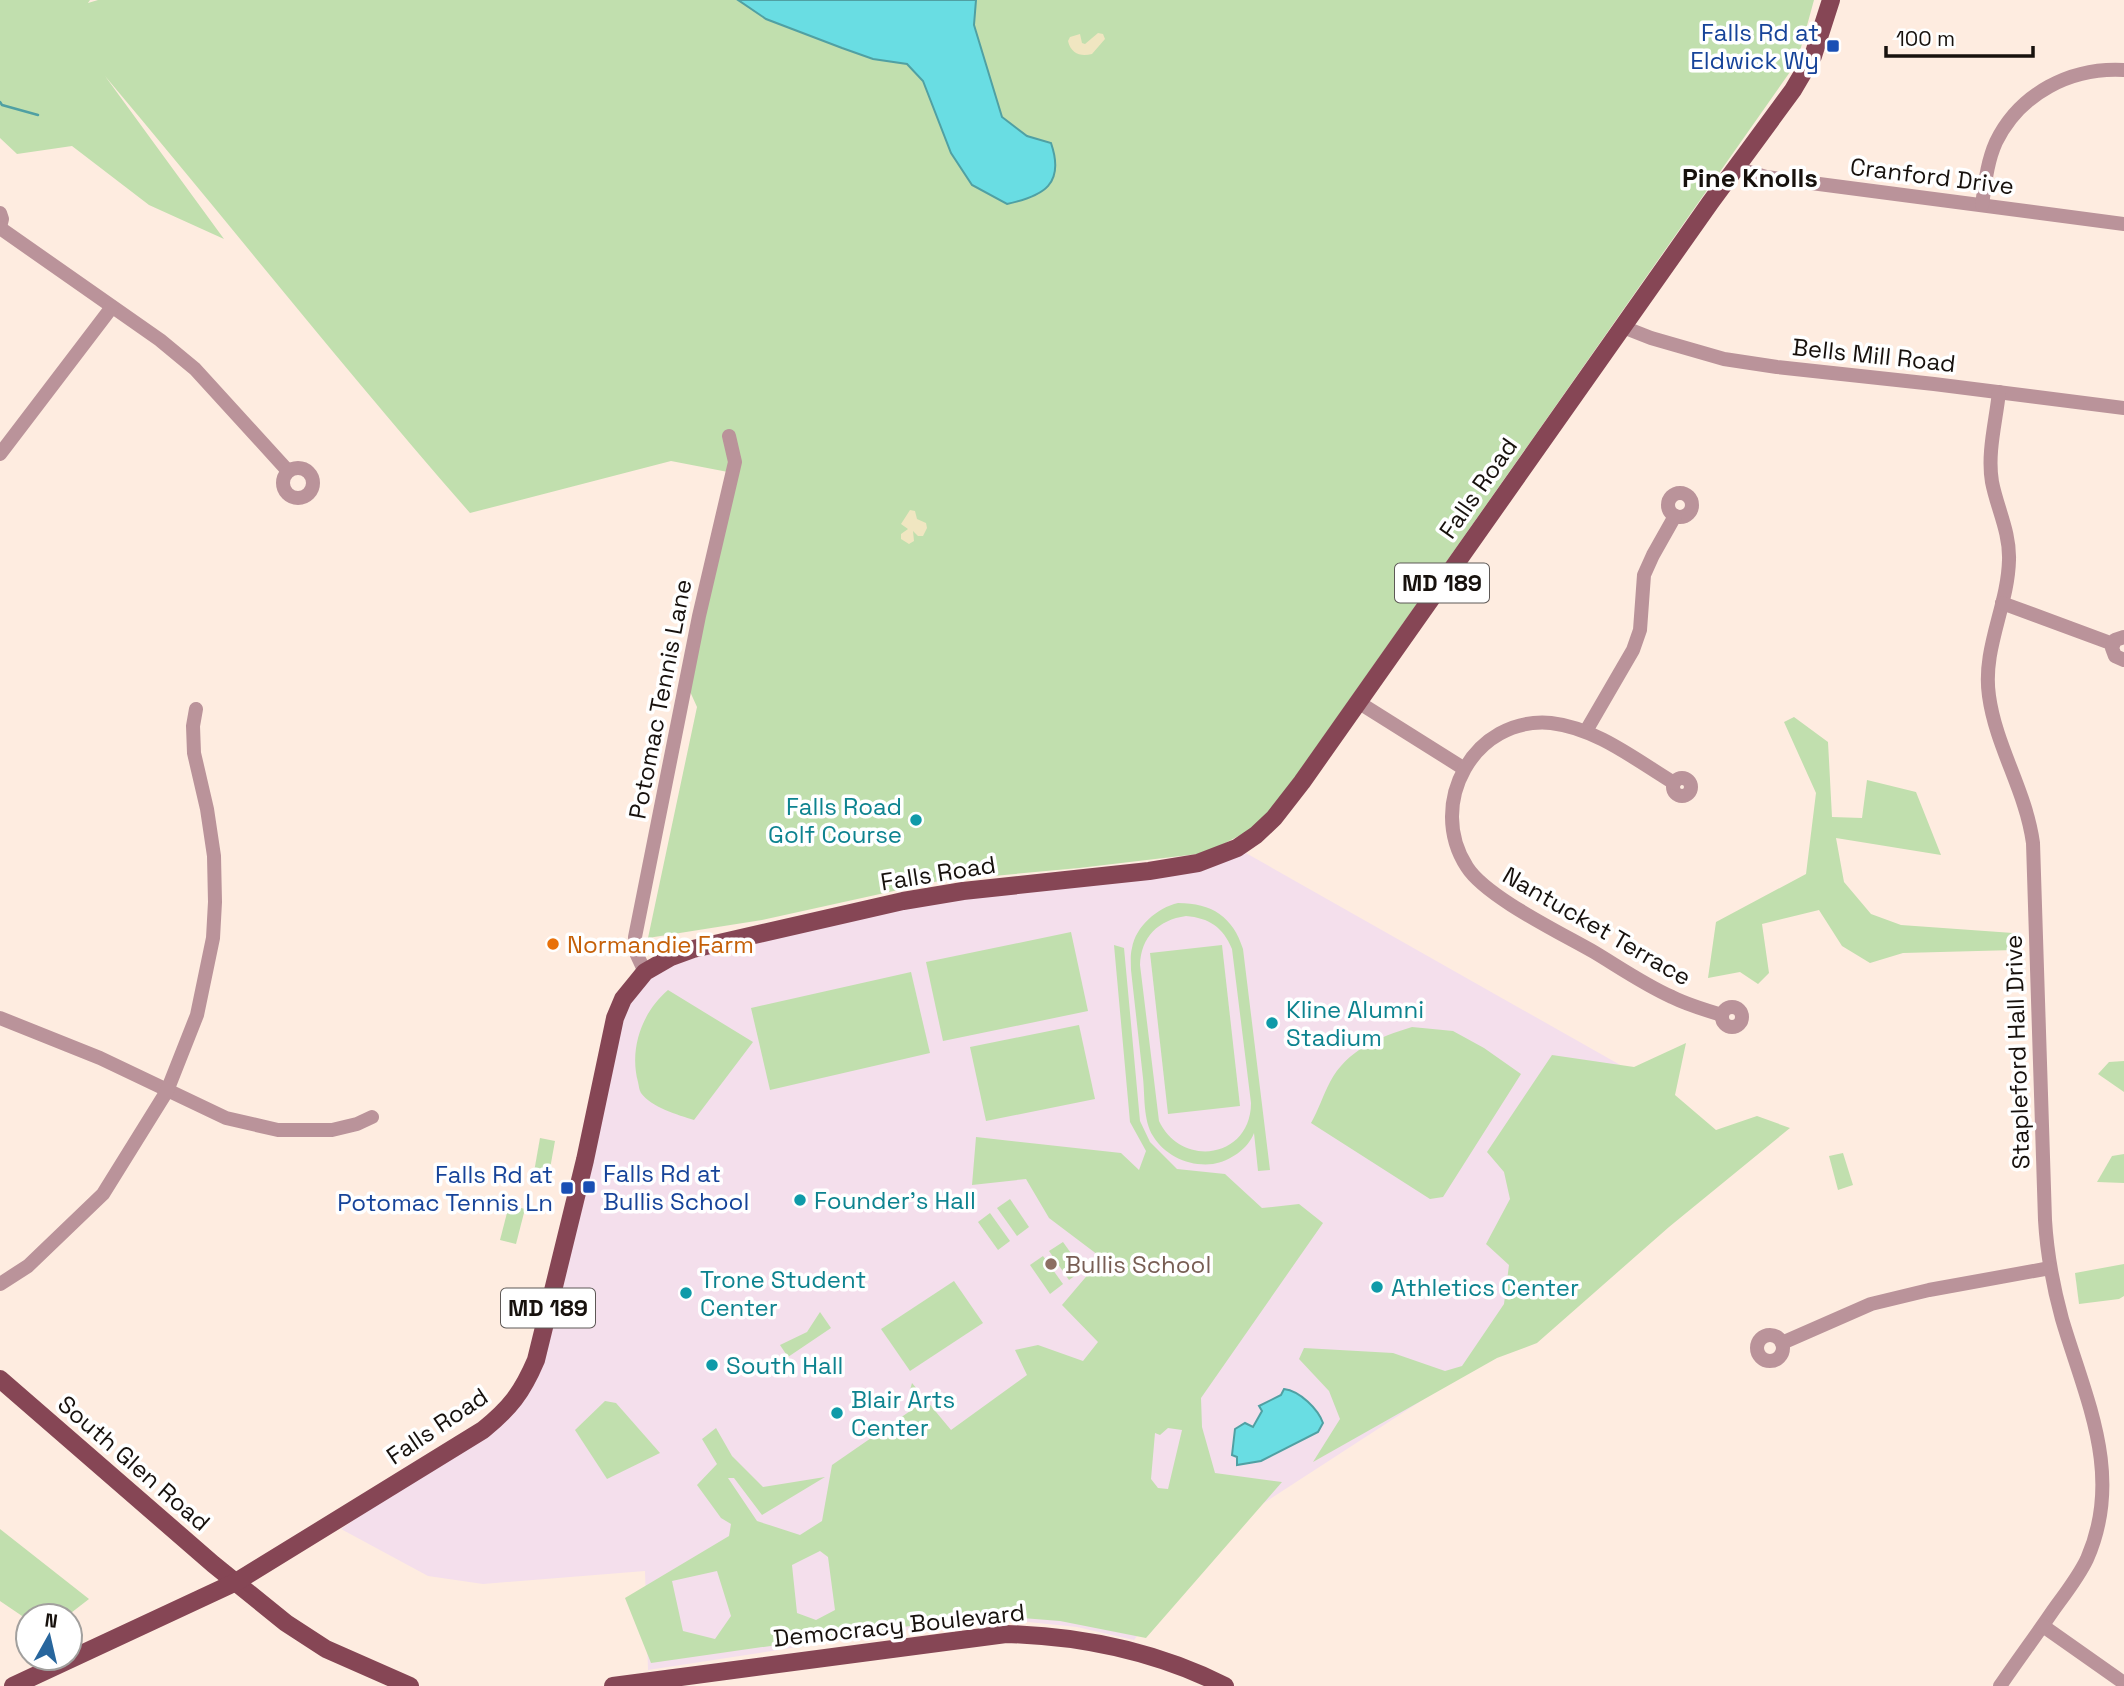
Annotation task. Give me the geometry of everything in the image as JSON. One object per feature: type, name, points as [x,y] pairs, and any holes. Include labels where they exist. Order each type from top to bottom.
[{"type":"main road","name":"Falls Road","points":[[13,1686],[236,1583],[483,1430],[505,1413],[526,1384],[540,1342],[585,1160],[615,1018],[623,999],[645,972],[671,957],[693,949],[903,901],[963,891],[1149,871],[1198,863],[1219,857],[1256,835],[1274,818],[1358,702],[1793,90],[1808,65],[1823,30],[1831,0]]},
{"type":"main road","name":"South Glen Road","points":[[0,1379],[236,1583]]},
{"type":"main road","points":[[236,1583],[286,1623],[327,1649],[410,1686]]},
{"type":"main road","name":"Democracy Boulevard","points":[[613,1686],[1006,1634],[1072,1638],[1128,1650],[1190,1670],[1225,1686]]},
{"type":"street","points":[[1982,205],[1986,178],[1996,144],[2009,121],[2026,103],[2048,86],[2065,78],[2098,70],[2124,70]]},
{"type":"street","name":"Cranford Drive","points":[[1736,168],[1766,177],[2124,224]]},
{"type":"street","points":[[0,213],[0,228],[160,340],[195,369],[288,471]]},
{"type":"street","points":[[0,454],[112,307]]},
{"type":"street","name":"Bells Mill Road","points":[[1623,327],[1724,359],[2124,408]]},
{"type":"street","name":"Stapleford Hall Drive","points":[[1999,392],[1991,468],[2009,547],[2007,582],[1990,649],[1988,690],[1997,730],[2024,799],[2033,843],[2045,1220],[2050,1268],[2063,1321],[2094,1417],[2103,1454],[2105,1479],[2101,1520],[2088,1558],[2000,1686]]},
{"type":"street","name":"Potomac Tennis Lane","points":[[645,972],[637,955],[635,937],[699,616],[735,462],[729,436]]},
{"type":"street","points":[[1586,731],[1637,640],[1644,575],[1675,516]]},
{"type":"street","points":[[2002,603],[2118,640],[2115,656],[2124,660]]},
{"type":"street","points":[[1358,702],[1463,768]]},
{"type":"street","points":[[0,1284],[28,1266],[103,1194],[167,1091],[197,1015],[213,939],[215,902],[214,856],[208,809],[194,753],[193,726],[196,709]]},
{"type":"street","name":"Nantucket Terrace","points":[[1674,783],[1586,731],[1549,723],[1533,723],[1511,729],[1486,745],[1463,768],[1452,803],[1454,837],[1465,866],[1480,884],[1669,996],[1722,1015]]},
{"type":"street","points":[[0,1017],[100,1058],[226,1118],[278,1130],[332,1130],[357,1124],[372,1116]]},
{"type":"street","points":[[1782,1343],[1871,1304],[2050,1268]]},
{"type":"street","points":[[2043,1626],[2124,1683]]},
{"type":"shaded area","name":"Bullis School","points":[[1237,848],[1645,1079],[1495,1353],[1219,1532],[1134,1640],[1077,1627],[1009,1620],[954,1623],[648,1670],[645,1571],[483,1584],[428,1576],[341,1529],[483,1430],[525,1384],[615,1018],[655,965],[903,901],[1149,871]]},
{"type":"green space","name":"Falls Road Golf Course","points":[[0,0],[90,0],[88,3],[98,0],[1814,0],[1797,62],[1286,790],[1256,827],[1206,853],[939,881],[762,920],[648,938],[697,707],[683,676],[728,472],[671,461],[470,513],[377,405],[105,76],[224,239],[149,205],[72,146],[17,154],[0,138]]},
{"type":"green space","points":[[1794,717],[1828,742],[1832,817],[1862,818],[1867,780],[1916,792],[1941,855],[1836,838],[1844,882],[1871,914],[1901,925],[2013,933],[2015,950],[1903,953],[1870,963],[1842,946],[1819,910],[1762,924],[1769,973],[1758,984],[1740,972],[1708,978],[1716,922],[1806,874],[1816,793],[1784,722]]},
{"type":"green space","points":[[1190,904],[1211,909],[1227,920],[1239,938],[1243,949],[1270,1170],[1258,1171],[1254,1133],[1243,1149],[1232,1157],[1213,1164],[1196,1164],[1179,1159],[1164,1149],[1150,1130],[1145,1108],[1131,953],[1134,940],[1143,925],[1170,905]],"holes":[[[1186,916],[1220,929],[1232,949],[1251,1103],[1248,1122],[1240,1136],[1228,1146],[1214,1151],[1198,1151],[1183,1146],[1170,1136],[1159,1121],[1140,965],[1144,946],[1153,931],[1167,921]]]},
{"type":"green space","points":[[1071,932],[1088,1011],[943,1041],[926,962]]},
{"type":"green space","points":[[1114,945],[1124,948],[1140,1121],[1150,1142],[1177,1169],[1225,1174],[1262,1208],[1299,1204],[1323,1223],[1201,1398],[1202,1427],[1215,1473],[1282,1482],[1146,1638],[1060,1621],[987,1615],[651,1663],[625,1598],[729,1536],[731,1524],[721,1518],[697,1485],[717,1464],[702,1439],[716,1428],[732,1456],[763,1487],[825,1477],[762,1515],[734,1478],[728,1478],[757,1521],[800,1535],[822,1521],[832,1465],[916,1407],[910,1390],[912,1383],[951,1430],[1027,1375],[1015,1350],[1038,1345],[1083,1361],[1098,1342],[1062,1305],[1102,1258],[1049,1218],[1026,1179],[972,1185],[976,1137],[1121,1153],[1139,1170],[1146,1151],[1130,1122]],"holes":[[[1168,1428],[1182,1430],[1168,1489],[1158,1488],[1151,1479],[1155,1433],[1160,1435]],[[820,1551],[828,1557],[835,1610],[816,1620],[797,1613],[792,1565]],[[717,1571],[731,1616],[715,1639],[683,1631],[672,1581]]]},
{"type":"green space","points":[[1222,945],[1240,1106],[1168,1114],[1150,953]]},
{"type":"green space","points":[[911,972],[930,1053],[770,1090],[751,1008]]},
{"type":"green space","points":[[668,990],[753,1042],[694,1120],[658,1106],[645,1098],[639,1088],[635,1057],[640,1032],[651,1009]]},
{"type":"green space","points":[[1079,1025],[1095,1099],[986,1121],[970,1047]]},
{"type":"green space","points":[[1412,1027],[1453,1031],[1484,1048],[1521,1074],[1443,1197],[1430,1199],[1311,1123],[1330,1082],[1345,1061],[1376,1040]]},
{"type":"green space","points":[[1686,1043],[1675,1095],[1716,1130],[1757,1116],[1790,1128],[1669,1227],[1537,1343],[1497,1358],[1313,1462],[1340,1419],[1329,1391],[1299,1359],[1304,1348],[1393,1353],[1445,1371],[1462,1366],[1504,1304],[1509,1265],[1486,1244],[1510,1199],[1504,1172],[1487,1152],[1552,1055],[1634,1067]]},
{"type":"green space","points":[[2124,1061],[2124,1092],[2098,1074],[2109,1062]]},
{"type":"green space","points":[[540,1138],[555,1141],[549,1174],[534,1172]]},
{"type":"green space","points":[[1843,1153],[1853,1185],[1838,1190],[1829,1156]]},
{"type":"green space","points":[[2124,1154],[2124,1183],[2097,1182],[2112,1156]]},
{"type":"green space","points":[[1010,1199],[1029,1227],[1017,1236],[997,1208]]},
{"type":"green space","points":[[509,1205],[525,1209],[516,1244],[500,1240]]},
{"type":"green space","points":[[990,1213],[1010,1241],[998,1250],[978,1222]]},
{"type":"green space","points":[[1063,1242],[1083,1270],[1069,1280],[1049,1251]]},
{"type":"green space","points":[[1043,1256],[1063,1284],[1050,1294],[1030,1265]]},
{"type":"green space","points":[[2124,1264],[2124,1296],[2079,1304],[2075,1273]]},
{"type":"green space","points":[[954,1281],[983,1323],[910,1371],[881,1329]]},
{"type":"green space","points":[[820,1312],[831,1328],[788,1357],[780,1345],[807,1332]]},
{"type":"green space","points":[[605,1401],[616,1403],[660,1453],[607,1479],[575,1430]]},
{"type":"green space","points":[[0,1529],[89,1599],[84,1603],[14,1602],[14,1610],[0,1601]]},
{"type":"sand","points":[[1098,33],[1103,34],[1105,39],[1092,54],[1077,53],[1069,45],[1070,37],[1080,34],[1082,43],[1085,44]]},
{"type":"sand","points":[[910,510],[915,511],[917,519],[926,523],[927,528],[923,536],[918,536],[913,531],[914,541],[909,544],[901,539],[901,534],[908,529],[901,524]]},
{"type":"water","points":[[738,0],[976,0],[974,25],[1002,117],[1027,136],[1051,143],[1055,157],[1053,178],[1041,192],[1007,204],[972,185],[951,153],[923,81],[907,64],[873,59],[842,48],[766,19]]},
{"type":"water","points":[[1284,1389],[1302,1397],[1317,1412],[1323,1423],[1318,1432],[1261,1461],[1237,1465],[1237,1457],[1232,1455],[1235,1429],[1245,1423],[1253,1427],[1262,1411],[1259,1406],[1281,1395]]},
{"type":"waterway","points":[[0,102],[2,105],[38,115]]},
{"type":"place","name":"Falls Rd at Eldwick Wy","points":[[1833,46]]},
{"type":"place","name":"Falls Road Golf Course","points":[[916,820]]},
{"type":"place","name":"Normandie Farm","points":[[553,944]]},
{"type":"place","name":"Kline Alumni Stadium","points":[[1272,1023]]},
{"type":"place","name":"Falls Rd at Bullis School","points":[[589,1187]]},
{"type":"place","name":"Falls Rd at Potomac Tennis Ln","points":[[567,1188]]},
{"type":"place","name":"Founder's Hall","points":[[800,1200]]},
{"type":"place","name":"Bullis School","points":[[1051,1264]]},
{"type":"place","name":"Athletics Center","points":[[1377,1287]]},
{"type":"place","name":"Trone Student Center","points":[[686,1293]]},
{"type":"place","name":"South Hall","points":[[712,1365]]},
{"type":"place","name":"Blair Arts Center","points":[[837,1413]]},
{"type":"district","name":"Pine Knolls","points":[[1750,178]]}]
